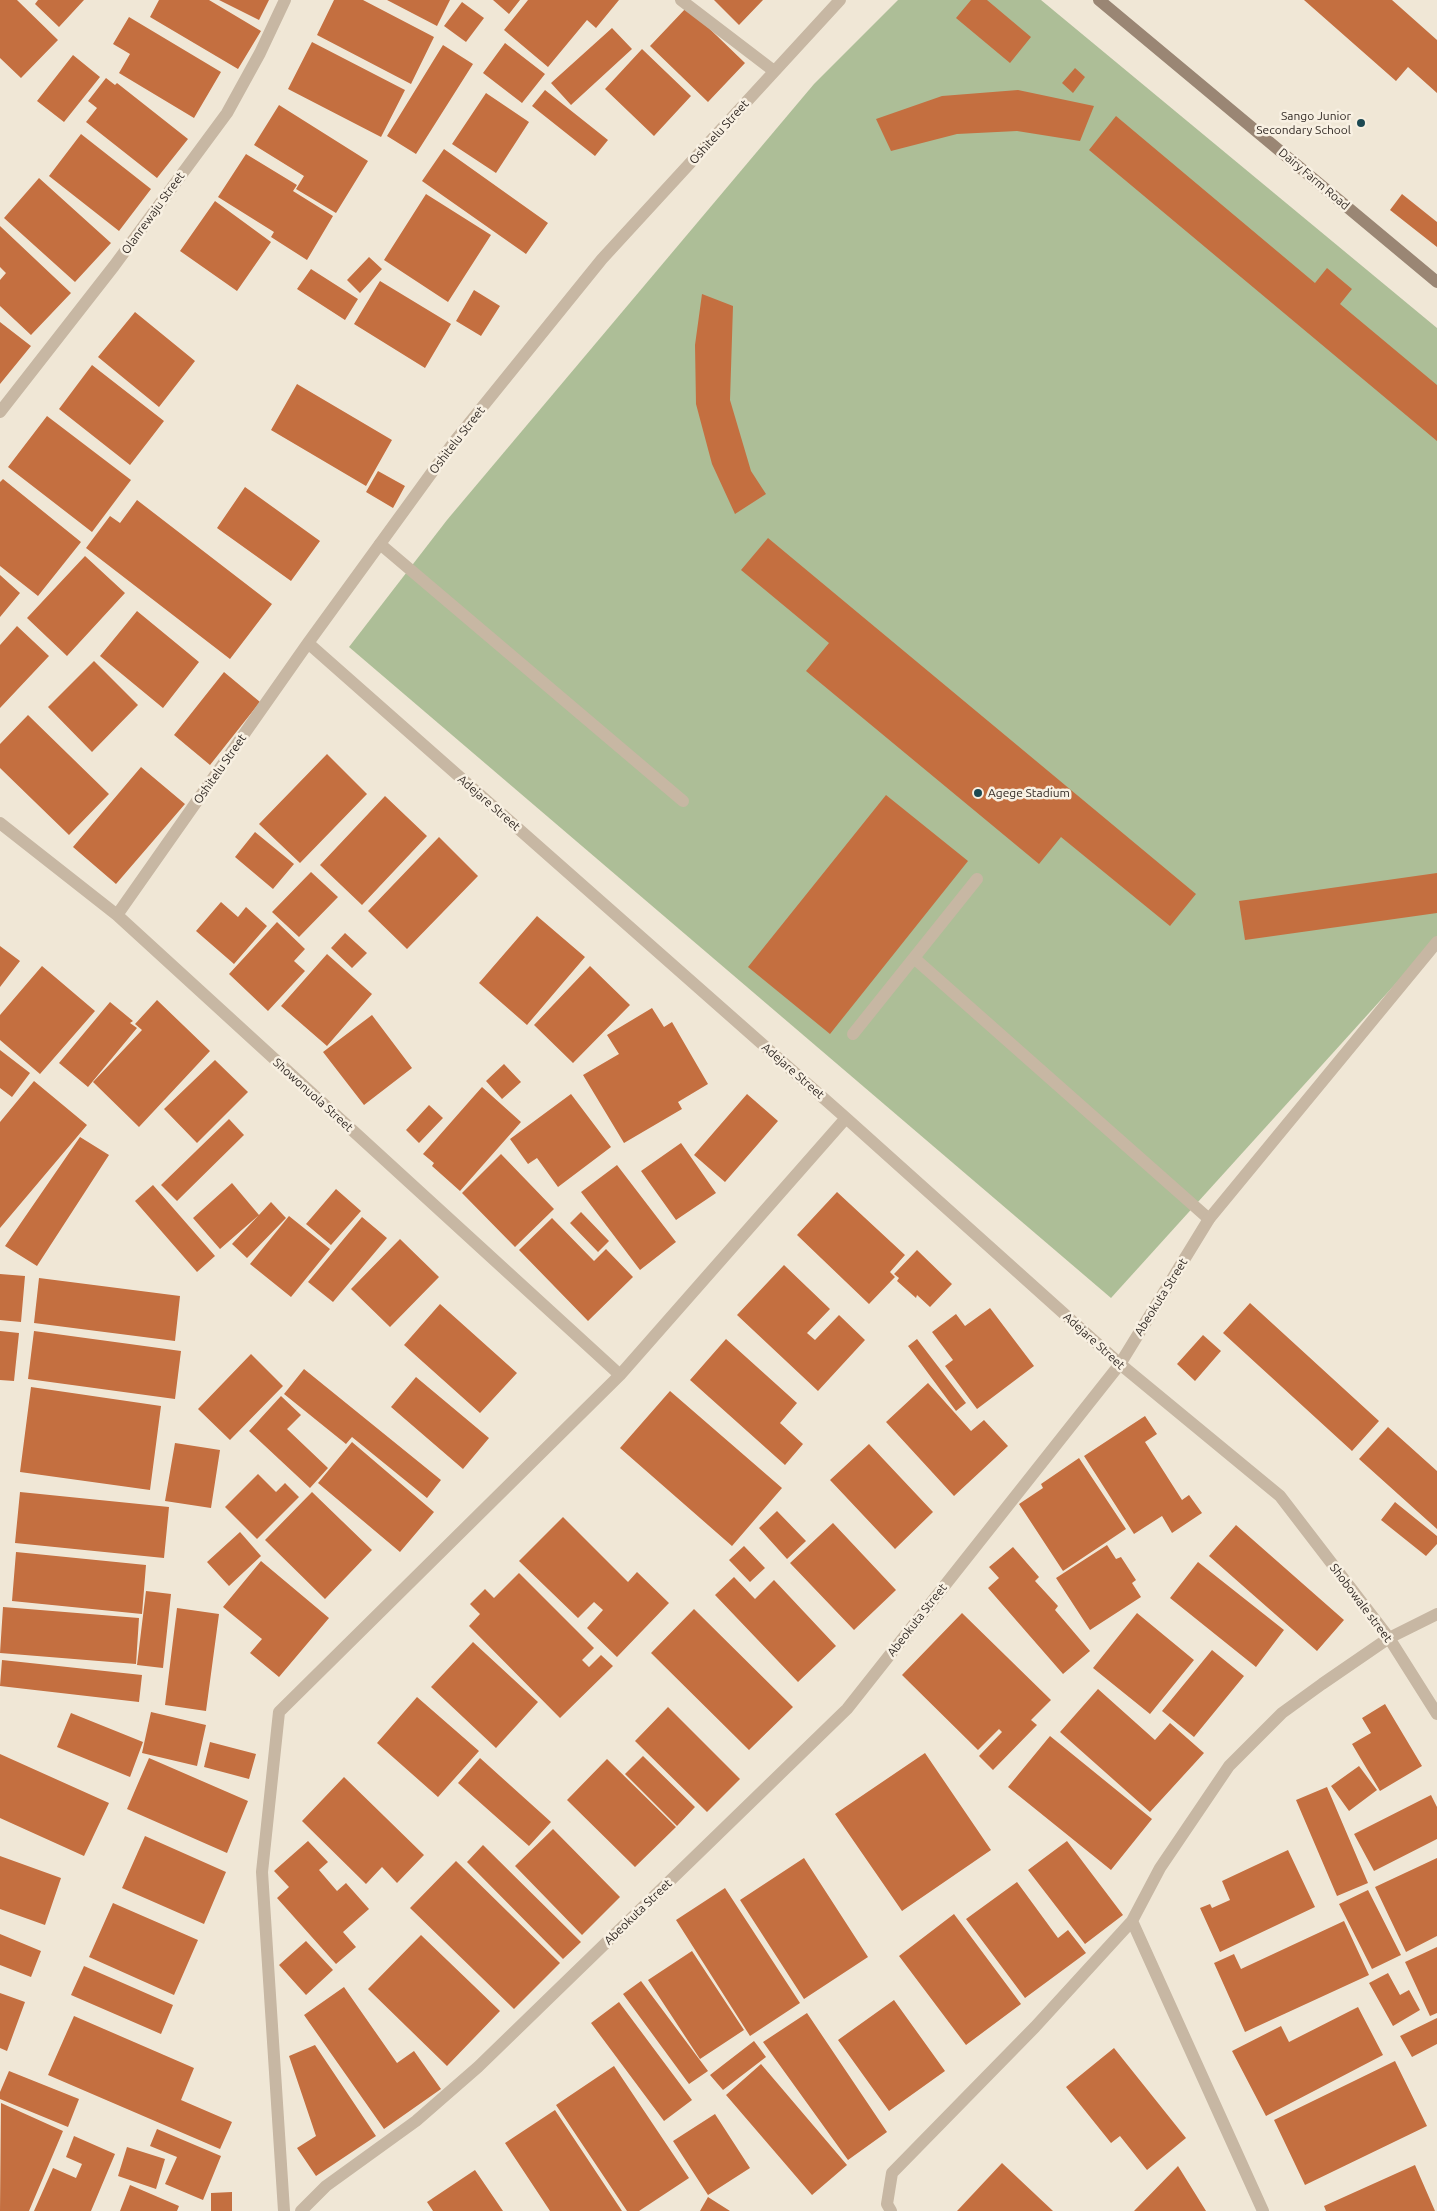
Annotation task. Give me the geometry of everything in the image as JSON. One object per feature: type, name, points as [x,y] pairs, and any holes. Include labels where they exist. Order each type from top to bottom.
[{"type":"main road","name":"Dairy Farm Road","points":[[1099,0],[1437,282]]},
{"type":"street","name":"Olanrewaju Street","points":[[0,412],[114,266],[227,113],[260,53],[284,0]]},
{"type":"street","points":[[681,0],[774,71]]},
{"type":"street","name":"Oshitelu Street","points":[[118,916],[308,643],[454,442],[602,259],[840,0]]},
{"type":"street","points":[[380,544],[683,802]]},
{"type":"street","name":"Adejare Street","points":[[308,643],[846,1118],[1120,1364],[1280,1496]]},
{"type":"street","name":"Showonuola Street","points":[[0,823],[118,916],[620,1375]]},
{"type":"street","points":[[853,1034],[977,879]]},
{"type":"street","name":"Abeokuta Street","points":[[301,2211],[326,2186],[416,2121],[478,2067],[847,1709],[1120,1364],[1209,1219],[1437,942]]},
{"type":"street","points":[[914,958],[1209,1219]]},
{"type":"street","points":[[284,2211],[262,1872],[279,1712],[620,1375],[846,1118]]},
{"type":"street","name":"Shobowale street","points":[[1280,1496],[1389,1638],[1437,1714]]},
{"type":"street","points":[[891,2211],[887,2204],[892,2173],[1035,2027],[1132,1921],[1160,1868],[1229,1766],[1282,1714],[1322,1684],[1389,1638],[1437,1614]]},
{"type":"street","points":[[1132,1921],[1263,2211]]},
{"type":"green space","name":"Agege Stadium","points":[[898,0],[1041,0],[1437,328],[1437,938],[1111,1298],[349,647],[447,520],[814,84]]},
{"type":"building","points":[[0,0],[17,0],[58,40],[21,78],[0,58]]},
{"type":"building","points":[[38,0],[84,0],[59,27],[35,4]]},
{"type":"building","points":[[159,0],[209,0],[261,31],[238,69],[150,17]]},
{"type":"building","points":[[219,0],[269,0],[259,20]]},
{"type":"building","points":[[334,0],[363,0],[434,37],[411,84],[317,35]]},
{"type":"building","points":[[387,0],[450,0],[437,26]]},
{"type":"building","points":[[493,0],[520,0],[509,14]]},
{"type":"building","points":[[528,0],[619,0],[596,28],[587,20],[548,67],[504,30]]},
{"type":"building","points":[[714,0],[763,0],[739,25]]},
{"type":"building","points":[[971,0],[987,0],[1031,37],[1010,63],[956,18]]},
{"type":"building","points":[[1304,0],[1392,0],[1437,40],[1437,93],[1408,67],[1396,81]]},
{"type":"building","points":[[462,2],[484,18],[466,42],[444,26]]},
{"type":"building","points":[[687,7],[745,63],[708,102],[650,46]]},
{"type":"building","points":[[129,17],[221,72],[194,118],[119,73],[130,54],[113,44]]},
{"type":"building","points":[[612,28],[632,49],[571,105],[551,83]]},
{"type":"building","points":[[312,42],[405,90],[381,137],[288,89]]},
{"type":"building","points":[[505,43],[545,74],[522,103],[483,73]]},
{"type":"building","points":[[443,45],[473,64],[416,154],[387,136]]},
{"type":"building","points":[[642,49],[691,96],[654,136],[605,89]]},
{"type":"building","points":[[73,55],[100,77],[64,122],[37,101]]},
{"type":"building","points":[[1075,68],[1085,77],[1073,93],[1062,83]]},
{"type":"building","points":[[106,78],[115,85],[117,83],[188,139],[157,178],[86,122],[97,108],[88,101]]},
{"type":"building","points":[[545,90],[608,140],[595,156],[532,106]]},
{"type":"building","points":[[1018,90],[1094,106],[1080,141],[1017,131],[957,134],[891,151],[876,119],[942,96]]},
{"type":"building","points":[[486,93],[529,122],[496,173],[452,144]]},
{"type":"building","points":[[279,105],[368,161],[336,213],[296,189],[304,176],[254,145]]},
{"type":"building","points":[[1116,116],[1315,283],[1327,268],[1352,289],[1340,304],[1437,385],[1437,441],[1089,150]]},
{"type":"building","points":[[81,134],[151,189],[119,231],[49,176]]},
{"type":"building","points":[[444,149],[548,223],[526,254],[422,181]]},
{"type":"building","points":[[246,154],[297,185],[293,191],[333,216],[307,260],[271,237],[274,232],[218,197]]},
{"type":"building","points":[[39,178],[111,243],[75,282],[4,218]]},
{"type":"building","points":[[426,194],[491,235],[448,302],[384,260]]},
{"type":"building","points":[[1402,194],[1437,222],[1437,247],[1390,210]]},
{"type":"building","points":[[215,201],[271,242],[237,291],[180,251]]},
{"type":"building","points":[[0,226],[71,293],[31,335],[0,306],[0,280],[6,273],[0,267]]},
{"type":"building","points":[[369,257],[382,269],[360,293],[347,280]]},
{"type":"building","points":[[311,269],[358,299],[345,320],[297,289]]},
{"type":"building","points":[[380,281],[451,324],[425,368],[354,324]]},
{"type":"building","points":[[474,290],[500,306],[481,336],[456,321]]},
{"type":"building","points":[[702,294],[733,306],[730,400],[751,471],[766,494],[735,514],[712,464],[696,404],[695,345]]},
{"type":"building","points":[[135,312],[195,361],[159,407],[98,357]]},
{"type":"building","points":[[0,322],[31,346],[0,384]]},
{"type":"building","points":[[92,365],[164,421],[130,465],[59,409]]},
{"type":"building","points":[[297,384],[392,440],[366,486],[271,430]]},
{"type":"building","points":[[47,416],[131,480],[92,532],[8,467]]},
{"type":"building","points":[[378,471],[405,486],[393,508],[366,492]]},
{"type":"building","points":[[3,479],[81,542],[38,596],[0,566],[0,482]]},
{"type":"building","points":[[245,487],[320,541],[291,581],[217,528]]},
{"type":"building","points":[[137,500],[272,604],[230,659],[86,548],[110,516],[120,523]]},
{"type":"building","points":[[768,538],[1196,894],[1170,926],[1061,837],[1039,864],[806,671],[829,643],[741,570]]},
{"type":"building","points":[[85,556],[125,593],[67,656],[27,618]]},
{"type":"building","points":[[0,575],[20,593],[0,617]]},
{"type":"building","points":[[137,611],[199,662],[163,708],[100,656]]},
{"type":"building","points":[[17,626],[49,656],[0,708],[0,645]]},
{"type":"building","points":[[94,661],[138,705],[92,752],[48,707]]},
{"type":"building","points":[[224,672],[260,702],[210,765],[174,735]]},
{"type":"building","points":[[28,715],[109,794],[69,835],[0,768],[0,744]]},
{"type":"building","points":[[327,754],[367,794],[300,863],[259,824]]},
{"type":"building","points":[[141,767],[185,804],[116,884],[73,847]]},
{"type":"building","points":[[886,795],[968,861],[830,1034],[748,967]]},
{"type":"building","points":[[385,796],[427,836],[362,905],[320,865]]},
{"type":"building","points":[[255,832],[294,864],[273,889],[235,857]]},
{"type":"building","points":[[439,837],[478,876],[407,949],[368,911]]},
{"type":"building","points":[[311,872],[338,897],[299,937],[272,912]]},
{"type":"building","points":[[1437,873],[1437,913],[1245,940],[1239,901]]},
{"type":"building","points":[[221,902],[238,917],[246,907],[267,926],[234,964],[196,931]]},
{"type":"building","points":[[537,916],[585,957],[527,1025],[479,983]]},
{"type":"building","points":[[277,922],[305,949],[294,961],[305,971],[268,1011],[229,974]]},
{"type":"building","points":[[345,933],[367,953],[352,968],[331,948]]},
{"type":"building","points":[[0,946],[20,961],[0,987]]},
{"type":"building","points":[[327,954],[372,994],[327,1046],[281,1006]]},
{"type":"building","points":[[42,966],[95,1011],[40,1074],[0,1040],[0,1015]]},
{"type":"building","points":[[590,966],[630,1005],[573,1063],[534,1025]]},
{"type":"building","points":[[157,1000],[210,1051],[139,1127],[93,1082],[142,1030],[135,1024]]},
{"type":"building","points":[[110,1002],[133,1021],[130,1023],[137,1028],[88,1087],[59,1063]]},
{"type":"building","points":[[652,1008],[664,1027],[672,1022],[708,1084],[678,1102],[682,1109],[624,1143],[583,1075],[619,1054],[607,1035]]},
{"type":"building","points":[[372,1015],[412,1068],[364,1105],[323,1052]]},
{"type":"building","points":[[0,1050],[30,1073],[12,1097],[0,1088]]},
{"type":"building","points":[[215,1060],[248,1092],[197,1143],[164,1109]]},
{"type":"building","points":[[504,1064],[521,1082],[502,1099],[486,1081]]},
{"type":"building","points":[[34,1081],[87,1125],[0,1228],[0,1122]]},
{"type":"building","points":[[482,1087],[521,1122],[460,1191],[432,1166],[434,1163],[423,1154]]},
{"type":"building","points":[[571,1094],[611,1147],[558,1187],[537,1158],[528,1164],[510,1139]]},
{"type":"building","points":[[747,1094],[778,1121],[725,1182],[694,1155]]},
{"type":"building","points":[[429,1105],[443,1118],[419,1143],[406,1130]]},
{"type":"building","points":[[229,1119],[244,1135],[177,1201],[161,1185]]},
{"type":"building","points":[[80,1137],[109,1155],[37,1266],[5,1246]]},
{"type":"building","points":[[681,1143],[716,1193],[676,1220],[641,1171]]},
{"type":"building","points":[[501,1154],[554,1209],[515,1247],[462,1193]]},
{"type":"building","points":[[617,1165],[676,1242],[640,1270],[581,1192]]},
{"type":"building","points":[[232,1183],[259,1215],[220,1249],[193,1218]]},
{"type":"building","points":[[153,1185],[215,1256],[197,1272],[135,1201]]},
{"type":"building","points":[[336,1189],[361,1211],[331,1245],[306,1224]]},
{"type":"building","points":[[837,1192],[905,1255],[890,1272],[895,1277],[869,1304],[797,1235]]},
{"type":"building","points":[[271,1202],[286,1218],[247,1258],[232,1244]]},
{"type":"building","points":[[581,1212],[609,1241],[598,1252],[570,1223]]},
{"type":"building","points":[[289,1216],[330,1249],[291,1297],[250,1264]]},
{"type":"building","points":[[362,1217],[387,1238],[333,1302],[308,1282]]},
{"type":"building","points":[[552,1218],[594,1261],[606,1249],[633,1277],[588,1321],[519,1250]]},
{"type":"building","points":[[400,1239],[439,1277],[390,1327],[351,1289]]},
{"type":"building","points":[[917,1250],[952,1284],[930,1307],[917,1295],[916,1298],[897,1281],[899,1278],[894,1274]]},
{"type":"building","points":[[784,1265],[830,1309],[807,1333],[815,1340],[839,1315],[865,1340],[818,1391],[737,1315]]},
{"type":"building","points":[[0,1274],[25,1276],[21,1322],[0,1320]]},
{"type":"building","points":[[39,1278],[180,1296],[175,1341],[34,1323]]},
{"type":"building","points":[[1250,1303],[1379,1421],[1352,1451],[1223,1333]]},
{"type":"building","points":[[440,1304],[517,1373],[480,1413],[404,1345]]},
{"type":"building","points":[[990,1308],[1034,1366],[977,1409],[945,1366],[953,1360],[932,1332],[956,1314],[965,1326]]},
{"type":"building","points":[[0,1331],[19,1333],[14,1381],[0,1380]]},
{"type":"building","points":[[34,1331],[181,1351],[175,1399],[28,1379]]},
{"type":"building","points":[[1203,1335],[1221,1351],[1195,1381],[1177,1364]]},
{"type":"building","points":[[726,1339],[797,1403],[780,1423],[803,1444],[785,1465],[690,1380]]},
{"type":"building","points":[[917,1339],[966,1403],[956,1411],[908,1346]]},
{"type":"building","points":[[251,1354],[283,1386],[230,1440],[198,1409]]},
{"type":"building","points":[[304,1369],[441,1480],[427,1498],[352,1437],[346,1444],[284,1394]]},
{"type":"building","points":[[416,1377],[489,1438],[463,1469],[391,1407]]},
{"type":"building","points":[[928,1383],[971,1431],[984,1420],[1008,1446],[954,1496],[886,1422]]},
{"type":"building","points":[[31,1387],[161,1406],[150,1490],[20,1472]]},
{"type":"building","points":[[670,1391],[782,1488],[732,1546],[620,1448]]},
{"type":"building","points":[[281,1396],[301,1415],[287,1429],[328,1468],[310,1488],[249,1431]]},
{"type":"building","points":[[1145,1416],[1157,1434],[1145,1442],[1182,1500],[1189,1495],[1202,1513],[1172,1533],[1162,1516],[1134,1534],[1084,1456]]},
{"type":"building","points":[[1388,1427],[1437,1471],[1437,1529],[1359,1459]]},
{"type":"building","points":[[352,1442],[434,1512],[400,1552],[318,1483]]},
{"type":"building","points":[[175,1443],[220,1450],[211,1508],[165,1501]]},
{"type":"building","points":[[869,1444],[933,1512],[895,1549],[830,1480]]},
{"type":"building","points":[[1079,1458],[1126,1529],[1063,1571],[1019,1504],[1043,1488],[1041,1484]]},
{"type":"building","points":[[258,1474],[276,1492],[285,1483],[299,1497],[257,1539],[225,1507]]},
{"type":"building","points":[[20,1492],[169,1507],[164,1558],[15,1543]]},
{"type":"building","points":[[312,1492],[372,1550],[325,1599],[265,1540]]},
{"type":"building","points":[[1395,1502],[1437,1536],[1437,1544],[1426,1556],[1381,1520]]},
{"type":"building","points":[[777,1511],[806,1541],[787,1559],[759,1528]]},
{"type":"building","points":[[563,1517],[628,1582],[637,1572],[669,1603],[617,1657],[587,1628],[603,1610],[594,1602],[578,1618],[519,1561]]},
{"type":"building","points":[[833,1523],[896,1590],[854,1630],[790,1563]]},
{"type":"building","points":[[1236,1525],[1344,1620],[1317,1651],[1209,1556]]},
{"type":"building","points":[[240,1532],[261,1556],[229,1586],[207,1562]]},
{"type":"building","points":[[1107,1545],[1116,1559],[1121,1557],[1136,1580],[1132,1583],[1141,1597],[1090,1630],[1056,1578]]},
{"type":"building","points":[[744,1546],[765,1568],[750,1582],[729,1560]]},
{"type":"building","points":[[1013,1547],[1039,1577],[1035,1581],[1058,1606],[1055,1610],[1090,1651],[1063,1674],[988,1588],[999,1578],[989,1567]]},
{"type":"building","points":[[16,1552],[146,1565],[142,1614],[12,1601]]},
{"type":"building","points":[[261,1561],[329,1618],[279,1677],[250,1653],[262,1639],[223,1607]]},
{"type":"building","points":[[1198,1562],[1284,1630],[1256,1667],[1170,1598]]},
{"type":"building","points":[[519,1573],[594,1648],[582,1660],[589,1667],[601,1655],[613,1666],[560,1718],[469,1626],[480,1614],[470,1604],[485,1589],[494,1598]]},
{"type":"building","points":[[734,1577],[755,1599],[774,1580],[836,1646],[798,1682],[715,1595]]},
{"type":"building","points":[[146,1591],[171,1594],[163,1668],[137,1665]]},
{"type":"building","points":[[3,1607],[139,1618],[136,1664],[0,1653]]},
{"type":"building","points":[[177,1608],[219,1614],[206,1711],[165,1705]]},
{"type":"building","points":[[694,1609],[793,1707],[749,1750],[651,1653]]},
{"type":"building","points":[[962,1613],[1051,1700],[1031,1720],[1037,1725],[993,1770],[979,1756],[1002,1732],[999,1729],[978,1750],[902,1675]]},
{"type":"building","points":[[1137,1613],[1194,1660],[1150,1714],[1093,1668]]},
{"type":"building","points":[[473,1642],[538,1702],[496,1748],[431,1687]]},
{"type":"building","points":[[1212,1650],[1244,1676],[1194,1737],[1162,1711]]},
{"type":"building","points":[[2,1660],[142,1675],[139,1702],[0,1686]]},
{"type":"building","points":[[1098,1689],[1155,1740],[1170,1723],[1204,1753],[1150,1812],[1060,1732]]},
{"type":"building","points":[[417,1697],[479,1751],[438,1797],[377,1743]]},
{"type":"building","points":[[1385,1704],[1422,1766],[1380,1791],[1352,1744],[1371,1733],[1362,1718]]},
{"type":"building","points":[[668,1707],[740,1779],[707,1812],[635,1741]]},
{"type":"building","points":[[151,1712],[206,1725],[197,1766],[142,1753]]},
{"type":"building","points":[[71,1713],[143,1742],[130,1777],[57,1747]]},
{"type":"building","points":[[1050,1736],[1152,1819],[1111,1870],[1008,1787]]},
{"type":"building","points":[[210,1742],[256,1754],[249,1779],[204,1767]]},
{"type":"building","points":[[925,1753],[991,1850],[902,1911],[835,1814]]},
{"type":"building","points":[[0,1754],[109,1803],[84,1856],[0,1818]]},
{"type":"building","points":[[643,1756],[695,1807],[677,1826],[625,1774]]},
{"type":"building","points":[[149,1758],[248,1801],[227,1853],[127,1809]]},
{"type":"building","points":[[480,1758],[551,1822],[529,1846],[458,1783]]},
{"type":"building","points":[[607,1759],[676,1827],[635,1867],[567,1800]]},
{"type":"building","points":[[1359,1766],[1377,1790],[1349,1811],[1331,1786]]},
{"type":"building","points":[[344,1777],[424,1855],[397,1883],[382,1867],[366,1884],[302,1821]]},
{"type":"building","points":[[1327,1787],[1368,1883],[1337,1896],[1296,1800]]},
{"type":"building","points":[[1431,1795],[1437,1807],[1437,1839],[1374,1871],[1354,1834]]},
{"type":"building","points":[[553,1829],[620,1897],[582,1935],[515,1866]]},
{"type":"building","points":[[145,1836],[226,1872],[204,1924],[122,1888]]},
{"type":"building","points":[[308,1841],[328,1862],[319,1870],[337,1891],[346,1883],[369,1909],[343,1932],[356,1947],[336,1964],[277,1898],[289,1887],[274,1871]]},
{"type":"building","points":[[1067,1841],[1123,1915],[1085,1944],[1028,1870]]},
{"type":"building","points":[[483,1845],[581,1942],[563,1959],[467,1862]]},
{"type":"building","points":[[1288,1850],[1315,1907],[1220,1952],[1200,1908],[1210,1904],[1212,1908],[1230,1900],[1222,1881]]},
{"type":"building","points":[[0,1856],[61,1878],[45,1925],[0,1909]]},
{"type":"building","points":[[804,1858],[868,1957],[804,1999],[740,1900]]},
{"type":"building","points":[[1437,1858],[1437,1936],[1406,1952],[1375,1887]]},
{"type":"building","points":[[456,1861],[560,1963],[514,2009],[410,1908]]},
{"type":"building","points":[[1017,1882],[1058,1938],[1068,1930],[1086,1953],[1025,1998],[966,1919]]},
{"type":"building","points":[[725,1888],[800,2003],[750,2036],[676,1920]]},
{"type":"building","points":[[1368,1890],[1401,1955],[1372,1969],[1339,1904]]},
{"type":"building","points":[[113,1903],[198,1940],[174,1995],[89,1957]]},
{"type":"building","points":[[954,1914],[1021,2004],[966,2045],[899,1956]]},
{"type":"building","points":[[1344,1921],[1369,1975],[1245,2032],[1214,1963],[1234,1954],[1241,1969]]},
{"type":"building","points":[[0,1934],[41,1951],[31,1977],[0,1965]]},
{"type":"building","points":[[421,1935],[500,2011],[447,2066],[368,1989]]},
{"type":"building","points":[[306,1941],[333,1970],[306,1995],[279,1965]]},
{"type":"building","points":[[1437,1947],[1437,2013],[1430,2016],[1405,1962]]},
{"type":"building","points":[[692,1951],[744,2030],[700,2059],[648,1980]]},
{"type":"building","points":[[84,1966],[173,2005],[161,2034],[71,1995]]},
{"type":"building","points":[[1388,1973],[1400,1995],[1409,1990],[1420,2010],[1393,2026],[1369,1983]]},
{"type":"building","points":[[641,1981],[708,2071],[689,2084],[623,1994]]},
{"type":"building","points":[[344,1987],[397,2063],[414,2051],[441,2089],[384,2129],[304,2015]]},
{"type":"building","points":[[0,1993],[25,2002],[7,2051],[0,2048]]},
{"type":"building","points":[[894,2000],[945,2071],[889,2111],[838,2040]]},
{"type":"building","points":[[619,2002],[692,2100],[664,2121],[591,2023]]},
{"type":"building","points":[[1358,2007],[1383,2055],[1266,2116],[1232,2051],[1281,2026],[1289,2042]]},
{"type":"building","points":[[807,2013],[887,2132],[848,2160],[763,2042]]},
{"type":"building","points":[[74,2016],[194,2068],[181,2100],[232,2122],[220,2149],[48,2075]]},
{"type":"building","points":[[1437,2018],[1437,2044],[1412,2057],[1400,2036]]},
{"type":"building","points":[[754,2041],[766,2057],[723,2090],[710,2075]]},
{"type":"building","points":[[315,2045],[376,2136],[316,2176],[297,2148],[316,2136],[289,2056]]},
{"type":"building","points":[[1114,2048],[1186,2138],[1147,2170],[1120,2136],[1111,2143],[1066,2087]]},
{"type":"building","points":[[1395,2061],[1427,2126],[1305,2185],[1274,2120]]},
{"type":"building","points":[[761,2064],[847,2165],[812,2195],[726,2095]]},
{"type":"building","points":[[614,2066],[689,2178],[639,2211],[627,2211],[556,2105]]},
{"type":"building","points":[[9,2071],[79,2099],[68,2127],[0,2099],[0,2092]]},
{"type":"building","points":[[1,2103],[63,2131],[29,2211],[0,2211]]},
{"type":"building","points":[[555,2110],[622,2211],[550,2211],[505,2143]]},
{"type":"building","points":[[715,2114],[750,2168],[708,2195],[673,2141]]},
{"type":"building","points":[[157,2129],[221,2156],[203,2200],[165,2184],[177,2157],[150,2146]]},
{"type":"building","points":[[74,2136],[115,2154],[91,2211],[34,2211],[53,2168],[76,2178],[82,2164],[66,2157]]},
{"type":"building","points":[[127,2147],[165,2159],[156,2189],[118,2176]]},
{"type":"building","points":[[1002,2163],[1053,2211],[957,2211]]},
{"type":"building","points":[[1415,2165],[1435,2211],[1326,2211],[1324,2206]]},
{"type":"building","points":[[1178,2166],[1206,2211],[1134,2211]]},
{"type":"building","points":[[475,2170],[503,2211],[433,2211],[427,2202]]},
{"type":"building","points":[[130,2185],[179,2206],[177,2211],[120,2211]]},
{"type":"building","points":[[232,2192],[232,2211],[211,2211],[211,2193]]},
{"type":"building","points":[[708,2197],[730,2211],[700,2211]]},
{"type":"place","name":"Sango Junior Secondary School","points":[[1361,123]]},
{"type":"place","name":"Agege Stadium","points":[[978,793]]}]
